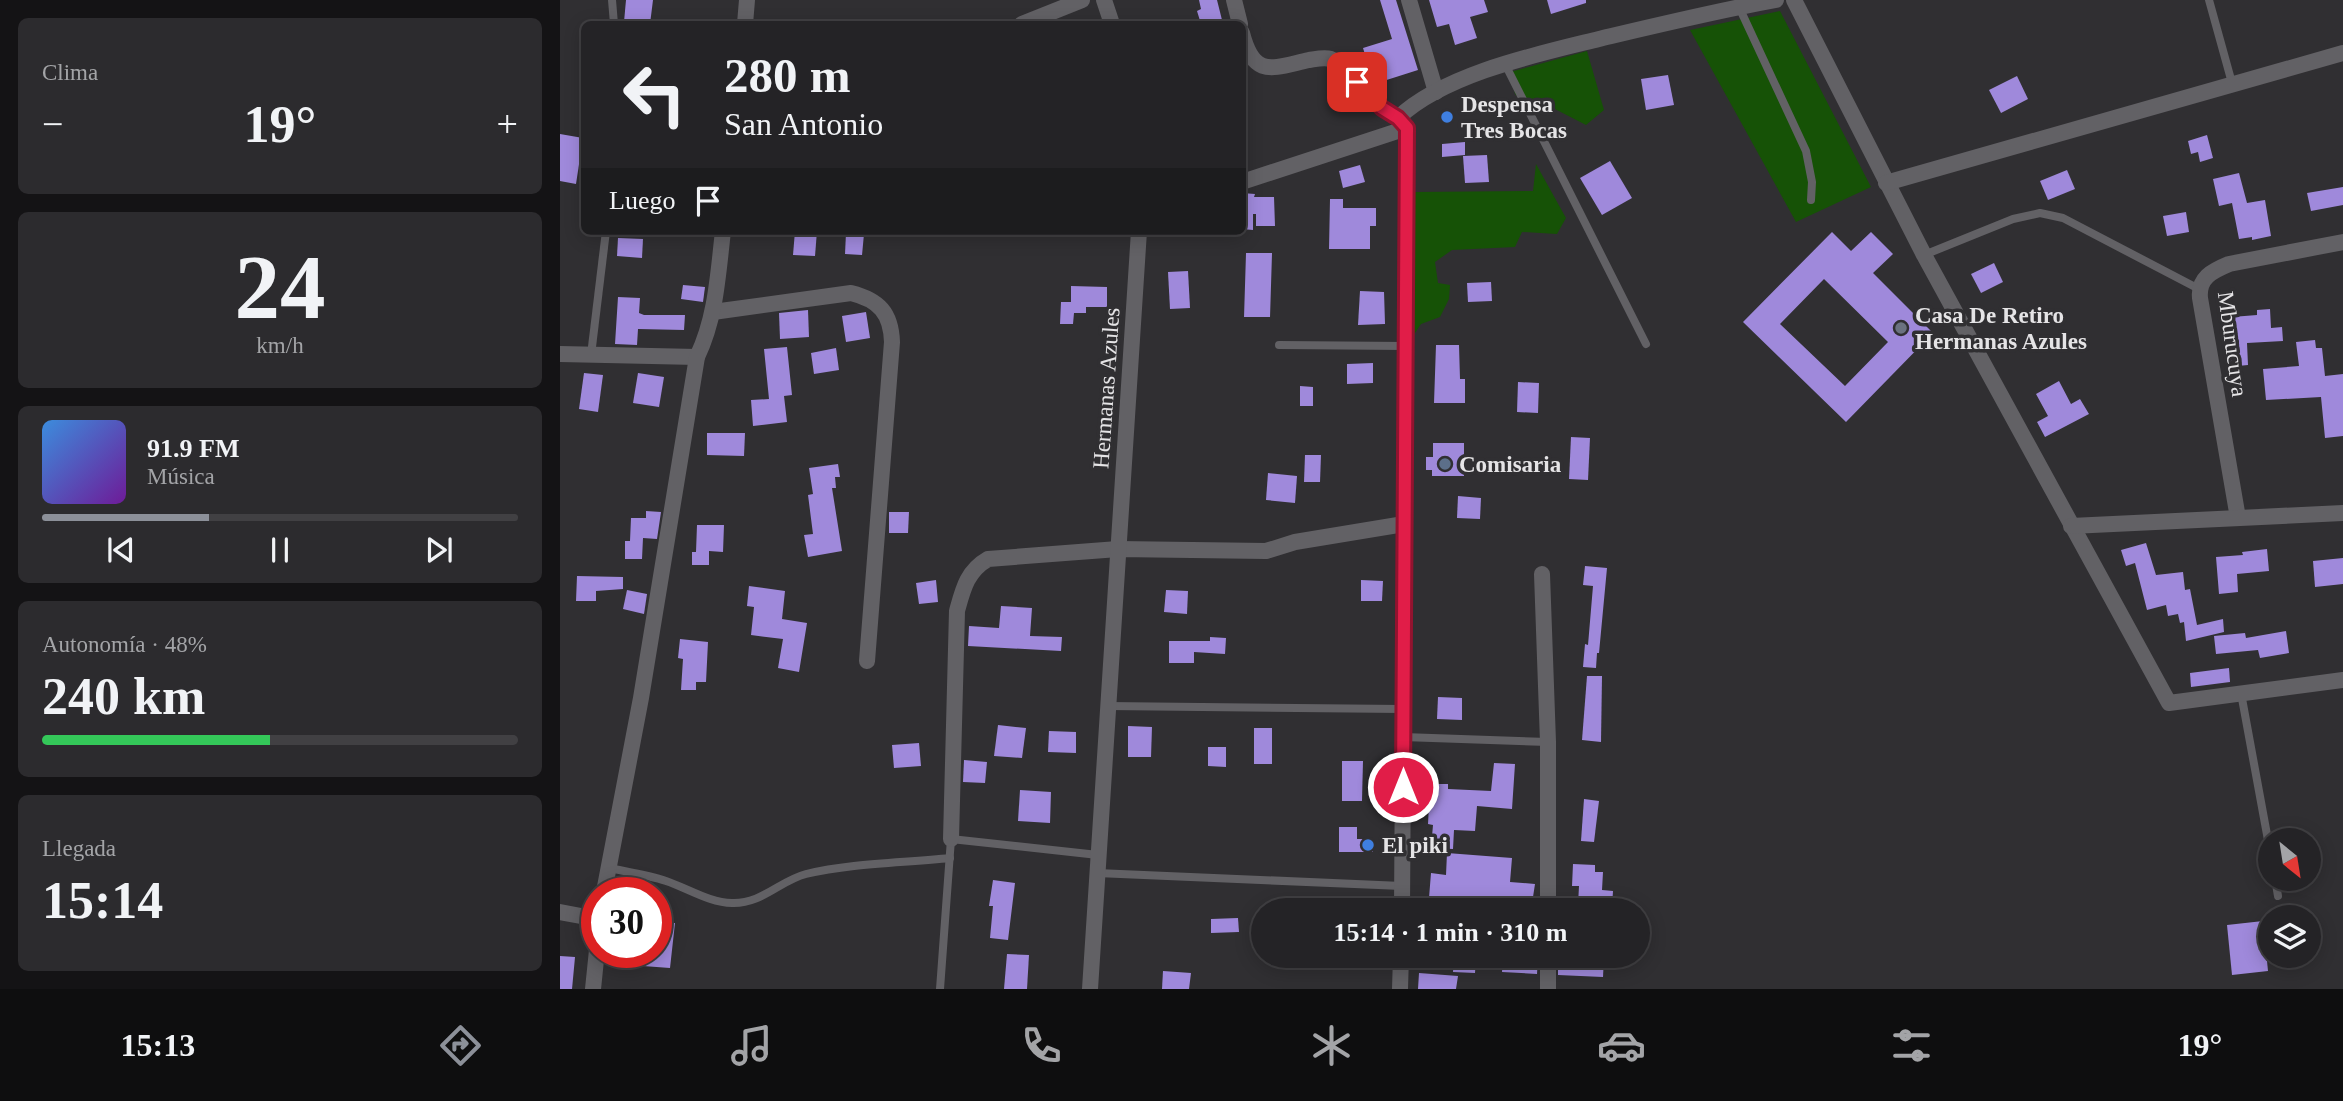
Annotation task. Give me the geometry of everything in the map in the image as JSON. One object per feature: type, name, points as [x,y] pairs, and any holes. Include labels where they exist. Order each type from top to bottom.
[{"type":"street","points":[[745,21],[747,0]]},
{"type":"street","points":[[1030,21],[1082,0]]},
{"type":"street","points":[[1104,0],[1111,21]]},
{"type":"street","points":[[1234,0],[1239,21]]},
{"type":"street","points":[[1409,0],[1437,92]]},
{"type":"street","points":[[1402,898],[1406,346],[1402,123],[1411,105],[1465,78],[1505,64],[1711,6],[1739,7],[1776,0]]},
{"type":"street","points":[[1794,0],[1924,255],[2169,703],[2343,680]]},
{"type":"street","points":[[1246,44],[1256,63],[1266,67],[1279,67],[1319,58],[1331,59],[1341,65],[1382,108],[1402,123]]},
{"type":"street","points":[[1886,183],[2343,53]]},
{"type":"street","points":[[1246,181],[1402,123]]},
{"type":"street","points":[[606,877],[641,698],[697,357],[708,335],[713,312],[723,235]]},
{"type":"street","name":"Hermanas Azules","points":[[1090,989],[1139,235]]},
{"type":"street","name":"Mburucuya","points":[[2238,518],[2199,289],[2202,281],[2209,274],[2230,264],[2343,242]]},
{"type":"street","points":[[713,312],[851,293],[877,304],[892,326],[867,661]]},
{"type":"street","points":[[560,354],[697,357]]},
{"type":"street","points":[[2071,526],[2343,513]]},
{"type":"street","points":[[951,839],[957,611],[976,566],[988,559],[1118,549],[1266,551],[1295,542],[1404,524]]},
{"type":"street","points":[[1542,574],[1548,742],[1548,898]]},
{"type":"street","points":[[560,912],[581,916]]},
{"type":"street","points":[[593,989],[595,968]]},
{"type":"street","points":[[1400,989],[1401,968]]},
{"type":"street","points":[[1548,968],[1548,989]]},
{"type":"lane","points":[[612,0],[614,21]]},
{"type":"lane","points":[[2210,0],[2232,83]]},
{"type":"lane","points":[[1739,7],[1806,151],[1812,182],[1811,200]]},
{"type":"lane","points":[[1505,64],[1646,344]]},
{"type":"lane","points":[[1924,255],[2013,219],[2040,213],[2063,218],[2199,289]]},
{"type":"lane","points":[[591,355],[606,235]]},
{"type":"lane","points":[[1279,345],[1406,346]]},
{"type":"lane","points":[[2241,693],[2266,828]]},
{"type":"lane","points":[[1107,706],[1403,709]]},
{"type":"lane","points":[[1403,737],[1548,742]]},
{"type":"lane","points":[[940,989],[951,839],[1098,855]]},
{"type":"lane","points":[[608,867],[665,881],[728,903],[747,903],[764,897],[791,879],[805,875],[950,858]]},
{"type":"lane","points":[[1097,873],[1402,886]]},
{"type":"lane","points":[[2277,891],[2278,896]]},
{"type":"green space","points":[[1780,11],[1871,187],[1796,222],[1690,30]]},
{"type":"green space","points":[[1587,51],[1604,110],[1586,125],[1551,107],[1526,105],[1515,94],[1510,72]]},
{"type":"green space","points":[[1536,164],[1566,218],[1557,234],[1522,232],[1515,247],[1452,250],[1435,262],[1438,283],[1450,285],[1449,299],[1440,317],[1421,324],[1413,336],[1415,192],[1533,191]]},
{"type":"building","points":[[626,0],[653,0],[650,21],[624,21]]},
{"type":"building","points":[[1199,0],[1217,0],[1222,21],[1200,21],[1197,11],[1201,9]]},
{"type":"building","points":[[1380,0],[1396,0],[1418,70],[1374,84],[1363,48],[1392,39]]},
{"type":"building","points":[[1429,0],[1484,0],[1488,12],[1470,17],[1477,38],[1455,45],[1449,24],[1437,27]]},
{"type":"building","points":[[1547,0],[1586,0],[1586,3],[1551,14]]},
{"type":"building","points":[[1668,75],[1674,105],[1646,110],[1641,79]]},
{"type":"building","points":[[2017,76],[2028,99],[2001,113],[1989,90]]},
{"type":"building","points":[[560,134],[581,138],[576,184],[560,181]]},
{"type":"building","points":[[2207,135],[2213,158],[2200,162],[2198,152],[2191,154],[2188,141]]},
{"type":"building","points":[[1465,142],[1465,155],[1442,157],[1442,144]]},
{"type":"building","points":[[1487,155],[1489,182],[1465,183],[1463,156]]},
{"type":"building","points":[[1610,161],[1632,198],[1602,215],[1580,178]]},
{"type":"building","points":[[1360,165],[1365,182],[1343,188],[1339,171]]},
{"type":"building","points":[[2067,170],[2075,189],[2048,200],[2040,181]]},
{"type":"building","points":[[2239,173],[2247,203],[2265,200],[2271,236],[2252,240],[2252,237],[2239,239],[2232,203],[2219,206],[2213,179]]},
{"type":"building","points":[[2343,187],[2343,205],[2311,211],[2307,193]]},
{"type":"building","points":[[1246,193],[1255,194],[1254,197],[1274,197],[1275,226],[1256,226],[1256,214],[1253,214],[1253,230],[1246,229]]},
{"type":"building","points":[[1330,199],[1343,199],[1343,208],[1376,208],[1376,226],[1370,226],[1370,249],[1329,249]]},
{"type":"building","points":[[2186,212],[2189,232],[2167,236],[2163,216]]},
{"type":"building","name":"Casa De Retiro Hermanas Azules","points":[[1832,232],[1851,251],[1871,232],[1893,254],[1873,273],[1933,333],[1846,422],[1743,322]],"holes":[[[1824,279],[1888,342],[1845,386],[1780,324]]]},
{"type":"building","points":[[795,235],[817,235],[815,256],[793,255]]},
{"type":"building","points":[[846,235],[864,235],[862,255],[845,254]]},
{"type":"building","points":[[618,238],[643,239],[642,258],[617,256]]},
{"type":"building","points":[[1246,253],[1272,253],[1270,317],[1244,317]]},
{"type":"building","points":[[1994,263],[2003,282],[1981,293],[1971,274]]},
{"type":"building","points":[[1188,271],[1190,308],[1170,309],[1168,272]]},
{"type":"building","points":[[1491,282],[1492,301],[1468,302],[1467,283]]},
{"type":"building","points":[[683,285],[705,287],[703,302],[681,299]]},
{"type":"building","points":[[1071,286],[1107,287],[1107,307],[1086,307],[1086,313],[1074,313],[1073,324],[1060,324],[1061,302],[1071,302]]},
{"type":"building","points":[[1360,291],[1384,292],[1385,324],[1358,325]]},
{"type":"building","points":[[618,297],[640,298],[639,313],[644,315],[685,315],[684,330],[638,329],[637,345],[615,344]]},
{"type":"building","points":[[2270,309],[2271,328],[2282,327],[2283,341],[2247,343],[2248,365],[2228,367],[2227,345],[2234,345],[2232,317],[2257,315],[2257,310]]},
{"type":"building","points":[[808,310],[809,337],[780,339],[779,313]]},
{"type":"building","points":[[866,312],[870,338],[846,342],[842,316]]},
{"type":"building","points":[[2315,340],[2316,348],[2322,348],[2325,376],[2343,374],[2343,436],[2325,438],[2321,397],[2266,400],[2263,369],[2299,366],[2296,342]]},
{"type":"building","points":[[1436,345],[1459,345],[1460,379],[1465,379],[1465,403],[1434,403]]},
{"type":"building","points":[[787,347],[792,395],[784,396],[787,422],[753,426],[751,400],[769,399],[764,349]]},
{"type":"building","points":[[836,348],[839,370],[814,374],[811,353]]},
{"type":"building","points":[[1373,363],[1373,383],[1347,384],[1347,364]]},
{"type":"building","points":[[584,373],[603,375],[598,412],[579,409]]},
{"type":"building","points":[[638,373],[664,377],[659,407],[633,403]]},
{"type":"building","points":[[2059,381],[2071,404],[2080,399],[2089,414],[2045,437],[2037,422],[2048,416],[2036,394]]},
{"type":"building","points":[[1518,382],[1539,383],[1538,413],[1517,412]]},
{"type":"building","points":[[1300,386],[1313,387],[1313,406],[1300,406]]},
{"type":"building","points":[[707,433],[745,433],[744,456],[707,455]]},
{"type":"building","points":[[1571,437],[1590,438],[1588,480],[1569,479]]},
{"type":"building","name":"Comisaria","points":[[1433,443],[1464,443],[1464,476],[1432,476],[1432,470],[1426,470],[1426,457],[1433,457]]},
{"type":"building","points":[[1305,455],[1321,455],[1320,482],[1304,482]]},
{"type":"building","points":[[838,464],[840,477],[835,477],[836,488],[832,488],[842,551],[808,557],[804,535],[813,534],[808,495],[813,494],[809,468]]},
{"type":"building","points":[[1268,473],[1297,476],[1295,503],[1266,500]]},
{"type":"building","points":[[1458,496],[1481,498],[1480,519],[1457,518]]},
{"type":"building","points":[[646,511],[661,512],[657,539],[643,538],[642,559],[625,559],[625,541],[630,541],[631,518],[646,518]]},
{"type":"building","points":[[889,512],[909,512],[908,533],[889,533]]},
{"type":"building","points":[[697,525],[724,525],[723,552],[709,551],[709,565],[692,565],[692,552],[696,552]]},
{"type":"building","points":[[2146,543],[2156,575],[2183,572],[2185,590],[2190,589],[2197,625],[2223,619],[2224,632],[2186,641],[2184,622],[2180,623],[2178,614],[2168,616],[2166,605],[2147,610],[2135,563],[2126,566],[2121,550]]},
{"type":"building","points":[[2267,549],[2269,571],[2237,574],[2238,592],[2219,594],[2216,557],[2243,555],[2242,552]]},
{"type":"building","points":[[2343,558],[2343,584],[2315,587],[2313,561]]},
{"type":"building","points":[[1585,566],[1607,568],[1596,668],[1583,667],[1585,644],[1588,645],[1593,586],[1583,585]]},
{"type":"building","points":[[577,576],[623,577],[623,589],[596,591],[596,601],[576,601]]},
{"type":"building","points":[[936,580],[938,602],[919,604],[916,583]]},
{"type":"building","points":[[1361,580],[1383,581],[1382,601],[1361,601]]},
{"type":"building","points":[[749,586],[785,591],[782,619],[807,623],[799,672],[778,668],[783,639],[751,635],[754,607],[747,606]]},
{"type":"building","points":[[627,590],[647,594],[644,614],[623,609]]},
{"type":"building","points":[[1166,590],[1188,591],[1187,614],[1164,612]]},
{"type":"building","points":[[1001,606],[1032,608],[1030,636],[1062,637],[1061,651],[968,646],[969,626],[999,628]]},
{"type":"building","points":[[2286,631],[2289,653],[2260,658],[2258,650],[2216,654],[2214,636],[2245,633],[2246,638]]},
{"type":"building","points":[[1210,637],[1226,638],[1225,654],[1194,652],[1194,663],[1169,663],[1169,641],[1210,641]]},
{"type":"building","points":[[680,639],[708,642],[706,682],[696,682],[696,690],[681,690],[683,659],[678,658]]},
{"type":"building","points":[[2229,668],[2230,682],[2191,687],[2190,673]]},
{"type":"building","points":[[1587,676],[1602,676],[1601,742],[1582,740]]},
{"type":"building","points":[[1438,697],[1462,698],[1462,720],[1437,719]]},
{"type":"building","points":[[998,725],[1026,728],[1022,758],[994,756]]},
{"type":"building","points":[[1128,726],[1152,727],[1151,757],[1128,757]]},
{"type":"building","points":[[1254,728],[1272,728],[1272,764],[1254,764]]},
{"type":"building","points":[[1049,731],[1076,732],[1076,753],[1048,752]]},
{"type":"building","points":[[919,743],[921,766],[894,768],[892,745]]},
{"type":"building","points":[[1208,747],[1226,747],[1226,767],[1208,766]]},
{"type":"building","points":[[964,760],[987,762],[985,783],[963,782]]},
{"type":"building","points":[[1342,761],[1363,761],[1362,801],[1342,801]]},
{"type":"building","points":[[1494,763],[1515,764],[1512,809],[1477,806],[1475,831],[1454,830],[1453,849],[1431,848],[1433,825],[1428,824],[1430,784],[1448,784],[1448,789],[1491,791]]},
{"type":"building","points":[[1020,790],[1051,792],[1050,823],[1018,821]]},
{"type":"building","points":[[1584,799],[1599,801],[1594,842],[1581,841]]},
{"type":"building","points":[[1339,827],[1357,827],[1357,839],[1373,839],[1373,852],[1339,852]]},
{"type":"building","points":[[1447,853],[1512,858],[1510,882],[1535,884],[1533,898],[1429,898],[1431,873],[1446,875]]},
{"type":"building","points":[[1573,864],[1595,865],[1595,872],[1603,872],[1602,890],[1613,891],[1613,898],[1578,898],[1579,886],[1572,886]]},
{"type":"building","points":[[993,880],[1015,883],[1008,940],[990,938],[993,906],[989,906]]},
{"type":"building","points":[[1238,918],[1239,932],[1211,933],[1211,919]]},
{"type":"building","points":[[2258,922],[2258,968],[2268,968],[2268,971],[2232,975],[2227,925]]},
{"type":"building","points":[[672,923],[675,923],[672,950]]},
{"type":"building","points":[[1007,954],[1029,955],[1027,989],[1004,989]]},
{"type":"building","points":[[560,956],[575,957],[572,989],[560,989]]},
{"type":"building","points":[[1375,968],[1375,970],[1332,969]]},
{"type":"building","points":[[1453,968],[1475,968],[1475,973],[1453,972]]},
{"type":"building","points":[[1502,968],[1537,968],[1537,974],[1502,972]]},
{"type":"building","points":[[1558,968],[1603,968],[1603,977],[1558,975]]},
{"type":"building","points":[[1163,971],[1191,973],[1189,989],[1162,989]]},
{"type":"building","points":[[1419,973],[1458,976],[1456,989],[1418,989]]},
{"type":"place","name":"Despensa Tres Bocas","points":[[1447,117]]},
{"type":"place","name":"Casa De Retiro Hermanas Azules","points":[[1901,328]]},
{"type":"place","name":"Comisaria","points":[[1445,464]]},
{"type":"place","name":"El piki","points":[[1368,845]]},
{"type":"route","points":[[1357,82],[1382,108],[1405,123],[1407,128],[1403,787]]}]
